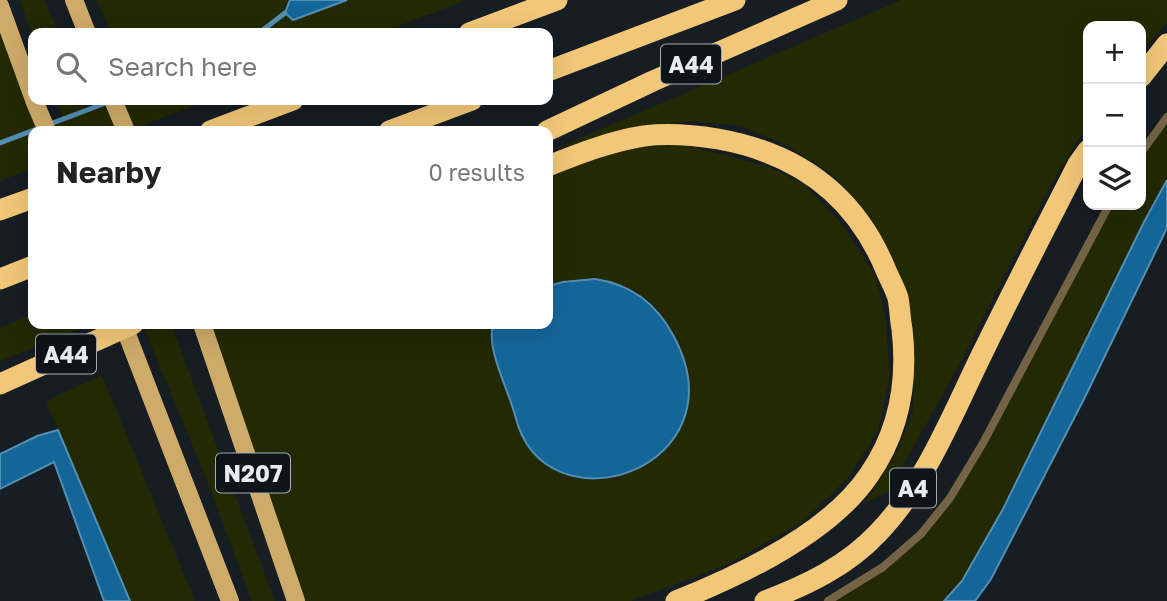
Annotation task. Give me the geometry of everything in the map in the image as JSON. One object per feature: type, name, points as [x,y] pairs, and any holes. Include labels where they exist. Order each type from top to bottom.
[{"type":"highway","points":[[482,28],[557,0]]},
{"type":"highway","points":[[553,69],[735,0]]},
{"type":"highway","name":"A44","points":[[553,128],[837,0]]},
{"type":"highway","points":[[1146,71],[1167,44]]},
{"type":"highway","points":[[223,126],[280,105]]},
{"type":"highway","points":[[402,126],[458,105]]},
{"type":"highway","name":"A4","points":[[553,164],[609,144],[644,136],[672,134],[741,143],[773,154],[831,188],[852,210],[876,247],[898,298],[905,354],[903,394],[887,442],[868,477],[846,503],[807,534],[726,581],[676,601]]},
{"type":"highway","name":"A4","points":[[765,601],[800,588],[842,564],[878,534],[900,507],[932,457],[999,318],[1083,158]]},
{"type":"highway","points":[[0,211],[28,200]]},
{"type":"highway","points":[[0,279],[28,268]]},
{"type":"highway","name":"A44","points":[[0,384],[122,329]]},
{"type":"main road","points":[[74,0],[85,28]]},
{"type":"main road","points":[[0,6],[28,83]]},
{"type":"main road","points":[[37,105],[45,126]]},
{"type":"main road","points":[[115,105],[124,126]]},
{"type":"main road","name":"N207","points":[[125,329],[230,601]]},
{"type":"main road","name":"N207","points":[[204,329],[296,601]]},
{"type":"lane","points":[[1145,147],[1167,117]]},
{"type":"lane","points":[[828,601],[883,567],[921,534],[950,498],[983,443],[1106,210]]},
{"type":"green space","points":[[20,0],[44,0],[57,28],[30,28]]},
{"type":"green space","points":[[97,0],[467,0],[393,28],[109,28]]},
{"type":"green space","points":[[901,0],[1167,0],[1167,23],[1146,46],[1146,21],[1083,21],[1083,132],[1048,190],[964,356],[889,491],[865,504],[898,449],[913,411],[913,342],[898,275],[870,217],[833,175],[786,145],[740,126],[688,121],[555,149]]},
{"type":"green space","points":[[0,27],[38,126],[28,126],[28,170],[0,181]]},
{"type":"green space","points":[[58,105],[84,105],[85,109],[97,105],[196,105],[141,126],[41,126],[63,118]]},
{"type":"green space","points":[[1167,114],[1167,180],[1003,509],[962,581],[944,601],[835,601],[896,558],[941,506],[977,447],[1108,210],[1146,210],[1146,144]]},
{"type":"green space","points":[[678,143],[767,166],[804,184],[843,225],[876,277],[886,320],[890,377],[878,431],[848,478],[803,522],[724,566],[631,601],[305,601],[203,329],[492,329],[492,347],[520,429],[530,447],[565,473],[589,480],[605,479],[638,468],[666,448],[677,435],[688,406],[684,377],[668,325],[658,310],[645,298],[616,284],[582,281],[553,285],[553,172],[629,149]]},
{"type":"green space","points":[[28,316],[28,329],[81,329],[0,361],[0,328]]},
{"type":"green space","points":[[173,329],[275,601],[252,601],[205,476],[145,330]]},
{"type":"green space","points":[[102,375],[195,601],[130,601],[46,401]]},
{"type":"water","points":[[290,0],[347,0],[293,20],[285,13]]},
{"type":"water","points":[[1167,180],[1167,228],[1084,399],[991,579],[975,601],[944,601],[962,581],[1003,509]]},
{"type":"water","points":[[595,279],[631,290],[659,313],[673,335],[688,382],[683,421],[663,451],[632,471],[597,478],[562,473],[533,452],[515,415],[492,345],[492,329],[553,329],[553,285]]},
{"type":"water","points":[[58,430],[130,601],[104,601],[54,462],[0,489],[0,454],[37,436]]},
{"type":"waterway","points":[[266,28],[285,13]]},
{"type":"waterway","points":[[45,126],[100,105]]},
{"type":"waterway","points":[[0,143],[28,132]]}]
